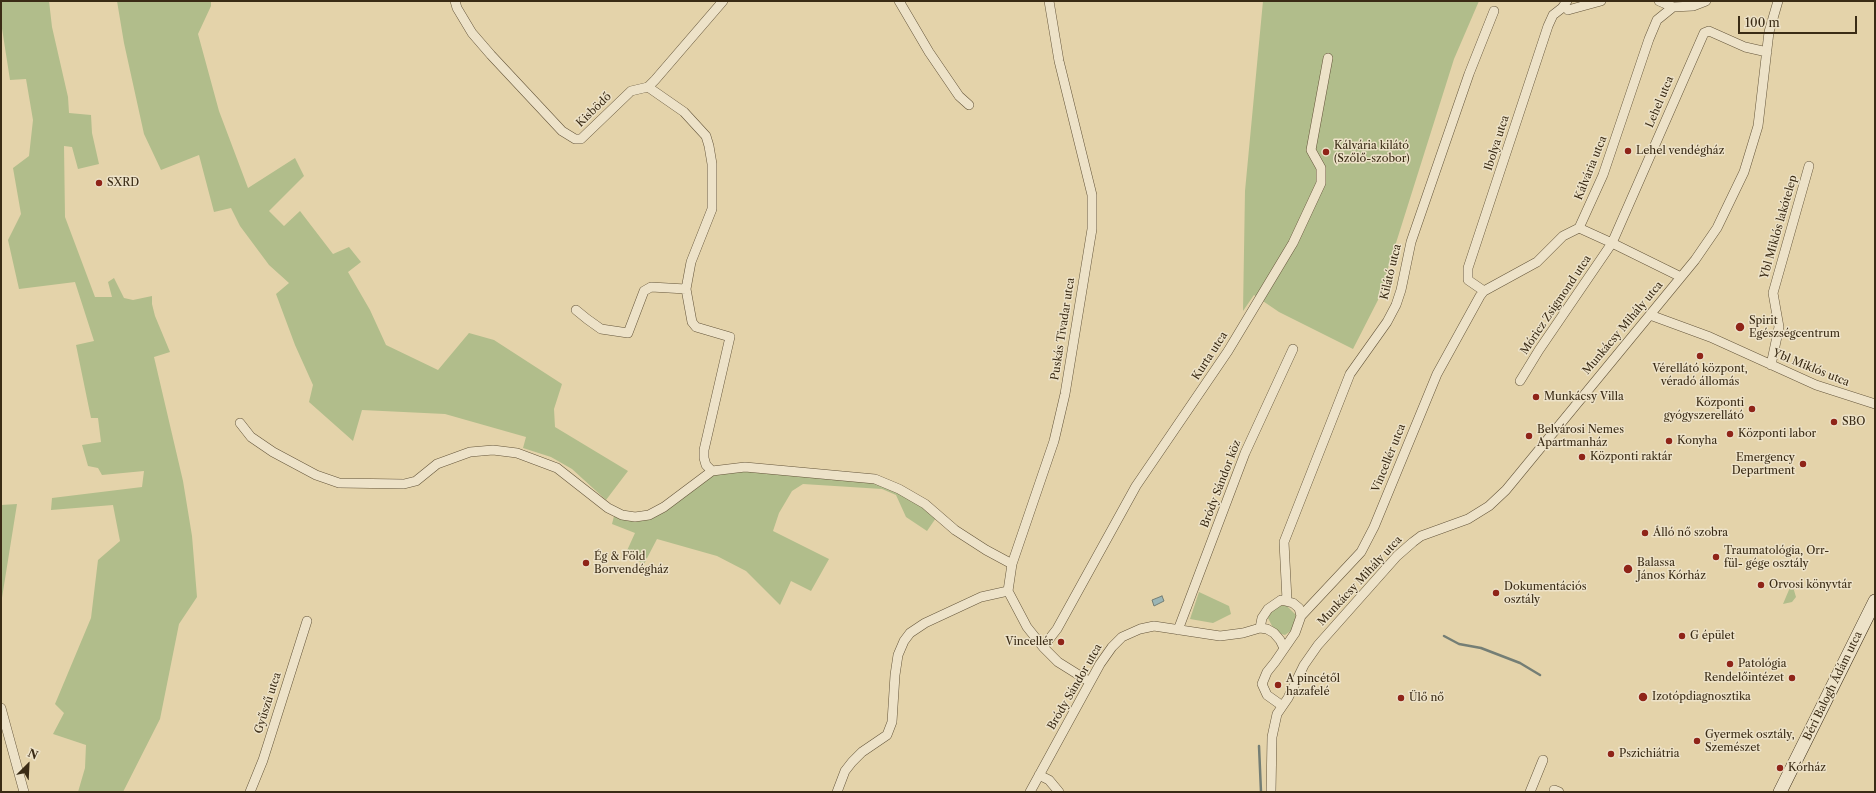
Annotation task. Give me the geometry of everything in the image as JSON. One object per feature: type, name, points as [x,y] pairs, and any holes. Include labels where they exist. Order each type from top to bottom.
[{"type":"street","name":"Kisbödő","points":[[455,1],[457,8],[472,33],[562,131],[575,140],[581,139],[631,91],[648,87]]},
{"type":"street","points":[[712,471],[706,465],[704,450],[730,336],[696,327],[692,322],[686,289],[691,262],[712,209],[712,164],[709,146],[706,136],[684,112],[648,87],[723,1]]},
{"type":"street","points":[[899,1],[929,52],[959,96],[969,105]]},
{"type":"street","name":"Puskás Tivadar utca","points":[[1008,591],[1012,564],[1054,441],[1064,394],[1092,229],[1092,195],[1059,61],[1049,1]]},
{"type":"street","points":[[1567,6],[1601,1]]},
{"type":"street","points":[[1659,1],[1673,7],[1693,6],[1706,1]]},
{"type":"street","name":"Munkácsy Mihály utca","points":[[1271,792],[1272,736],[1277,714],[1281,706],[1288,698],[1304,665],[1318,645],[1397,556],[1420,536],[1468,519],[1489,506],[1506,490],[1681,277],[1717,228],[1744,172],[1758,126],[1769,32],[1778,1]]},
{"type":"street","name":"Ibolya utca","points":[[1482,294],[1468,280],[1468,268],[1548,26],[1553,15],[1567,6]]},
{"type":"street","name":"Kálvária utca","points":[[1579,228],[1603,175],[1654,26],[1657,20],[1673,7]]},
{"type":"street","name":"Kilátó utca","points":[[1287,600],[1284,542],[1350,374],[1388,322],[1396,305],[1401,290],[1411,242],[1469,74],[1494,11]]},
{"type":"street","name":"Lehel utca","points":[[1612,243],[1704,33],[1709,31],[1745,47],[1767,52]]},
{"type":"street","name":"Kurta utca","points":[[1043,647],[1057,629],[1136,486],[1228,351],[1293,243],[1321,183],[1321,168],[1311,150],[1328,58]]},
{"type":"street","name":"Ybl Miklós lakótelep","points":[[1771,365],[1778,327],[1773,293],[1809,166]]},
{"type":"street","points":[[1482,294],[1537,262],[1563,236],[1579,228],[1681,277]]},
{"type":"street","name":"Móricz Zsigmond utca","points":[[1520,381],[1539,350],[1612,243]]},
{"type":"street","points":[[576,310],[602,329],[628,333],[644,291],[651,286],[686,289]]},
{"type":"street","name":"Vincellér utca","points":[[1301,616],[1361,552],[1374,527],[1437,374],[1482,294]]},
{"type":"street","name":"Ybl Miklós utca","points":[[1650,315],[1710,337],[1831,391],[1875,404]]},
{"type":"street","name":"Bródy Sándor köz","points":[[1178,630],[1245,453],[1293,348]]},
{"type":"street","points":[[240,423],[251,437],[273,452],[316,475],[339,483],[404,484],[416,481],[438,464],[470,452],[492,450],[517,453],[558,468],[608,508],[622,515],[635,517],[649,515],[664,507],[712,471],[745,466],[875,479],[899,489],[924,504],[955,530],[986,550],[1012,564]]},
{"type":"street","points":[[837,792],[845,771],[852,762],[862,752],[887,735],[892,722],[895,675],[898,655],[904,641],[910,633],[925,623],[974,600],[1008,591],[1026,627],[1043,647],[1058,662],[1090,682]]},
{"type":"street","points":[[1281,706],[1267,695],[1262,684],[1266,672],[1284,648],[1298,629],[1301,616],[1299,608],[1287,600],[1276,602],[1268,609],[1262,618],[1260,628],[1267,629],[1274,633],[1284,648]]},
{"type":"street","name":"Béri Balogh Ádám utca","points":[[1780,792],[1875,602]]},
{"type":"street","name":"Gyűszű utca","points":[[250,792],[263,760],[307,621]]},
{"type":"street","name":"Bródy Sándor utca","points":[[1030,792],[1090,682],[1112,647],[1122,637],[1140,629],[1154,626],[1220,636],[1243,633],[1260,628]]},
{"type":"street","points":[[1,708],[24,792]]},
{"type":"street","points":[[1530,792],[1543,760]]},
{"type":"street","points":[[1039,774],[1049,780],[1059,792]]},
{"type":"green space","points":[[1,1],[49,1],[52,27],[68,97],[69,113],[91,115],[92,133],[99,164],[78,169],[72,147],[64,146],[65,217],[95,297],[112,297],[108,282],[114,278],[124,298],[133,300],[152,296],[155,316],[170,352],[154,357],[183,481],[192,536],[197,597],[179,624],[160,719],[123,792],[78,792],[85,768],[86,745],[53,734],[64,713],[55,704],[91,618],[98,560],[120,541],[113,505],[51,510],[52,498],[142,487],[144,471],[102,475],[98,468],[88,466],[82,445],[101,442],[98,418],[91,418],[76,345],[94,341],[75,282],[19,289],[8,240],[21,214],[13,168],[29,156],[33,120],[26,79],[10,80],[1,22]]},
{"type":"green space","points":[[117,1],[211,1],[211,6],[198,34],[219,111],[248,188],[295,158],[304,176],[269,211],[284,226],[300,211],[333,254],[349,247],[361,262],[348,272],[370,310],[386,345],[438,370],[469,333],[494,340],[562,384],[554,409],[555,427],[628,471],[606,500],[572,469],[551,457],[523,448],[526,437],[445,414],[362,410],[353,441],[309,402],[313,385],[295,345],[276,294],[289,283],[269,265],[240,226],[231,208],[214,212],[199,155],[161,170],[144,134],[124,43]]},
{"type":"green space","points":[[1263,1],[1479,1],[1454,59],[1378,300],[1353,349],[1279,312],[1254,295],[1243,311],[1245,191]]},
{"type":"green space","points":[[745,467],[875,479],[938,515],[927,531],[906,517],[896,495],[882,489],[803,484],[792,491],[779,513],[773,531],[829,559],[811,591],[791,581],[780,605],[746,571],[717,556],[657,539],[644,564],[625,555],[635,533],[612,524],[615,512],[649,515],[712,471]]},
{"type":"green space","points":[[17,504],[1,604],[1,505]]},
{"type":"green space","points":[[1791,585],[1796,597],[1792,602],[1783,604]]},
{"type":"green space","points":[[1199,592],[1229,606],[1231,614],[1213,623],[1190,619]]},
{"type":"green space","points":[[1278,605],[1287,606],[1296,615],[1292,630],[1285,635],[1281,634],[1272,626],[1268,618],[1272,609]]},
{"type":"water","points":[[1162,596],[1164,601],[1154,606],[1152,600]]},
{"type":"waterway","points":[[1444,636],[1459,644],[1481,648],[1520,663],[1540,675]]},
{"type":"waterway","points":[[1259,746],[1261,792]]},
{"type":"place","name":"Lehel vendégház","points":[[1628,151]]},
{"type":"place","name":"Kálvária kilátó (Szőlő-szobor)","points":[[1326,152]]},
{"type":"place","name":"SXRD","points":[[99,183]]},
{"type":"place","name":"Spirit Egészségcentrum","points":[[1740,327]]},
{"type":"place","name":"Vérellátó központ, véradó állomás","points":[[1700,356]]},
{"type":"place","name":"Munkácsy Villa","points":[[1536,397]]},
{"type":"place","name":"Központi gyógyszerellátó","points":[[1752,409]]},
{"type":"place","name":"SBO","points":[[1834,422]]},
{"type":"place","name":"Központi labor","points":[[1730,434]]},
{"type":"place","name":"Belvárosi Nemes Apartmanház","points":[[1529,436]]},
{"type":"place","name":"Konyha","points":[[1669,441]]},
{"type":"place","name":"Központi raktár","points":[[1582,457]]},
{"type":"place","name":"Emergency Department","points":[[1803,464]]},
{"type":"place","name":"Álló nő szobra","points":[[1645,533]]},
{"type":"place","name":"Traumatológia, Orr- fül- gége osztály","points":[[1716,557]]},
{"type":"place","name":"Ég & Föld Borvendégház","points":[[586,563]]},
{"type":"place","name":"Balassa János Kórház","points":[[1628,569]]},
{"type":"place","name":"Orvosi könyvtár","points":[[1761,585]]},
{"type":"place","name":"Dokumentációs osztály","points":[[1496,593]]},
{"type":"place","name":"G épület","points":[[1682,636]]},
{"type":"place","name":"Vincellér","points":[[1061,642]]},
{"type":"place","name":"Patológia","points":[[1730,664]]},
{"type":"place","name":"Rendelőintézet","points":[[1792,678]]},
{"type":"place","name":"A pincétől hazafelé","points":[[1278,685]]},
{"type":"place","name":"Izotópdiagnosztika","points":[[1643,697]]},
{"type":"place","name":"Ülő nő","points":[[1401,698]]},
{"type":"place","name":"Gyermek osztály, Szemészet","points":[[1697,741]]},
{"type":"place","name":"Pszichiátria","points":[[1611,754]]},
{"type":"place","name":"Kórház","points":[[1780,768]]}]
